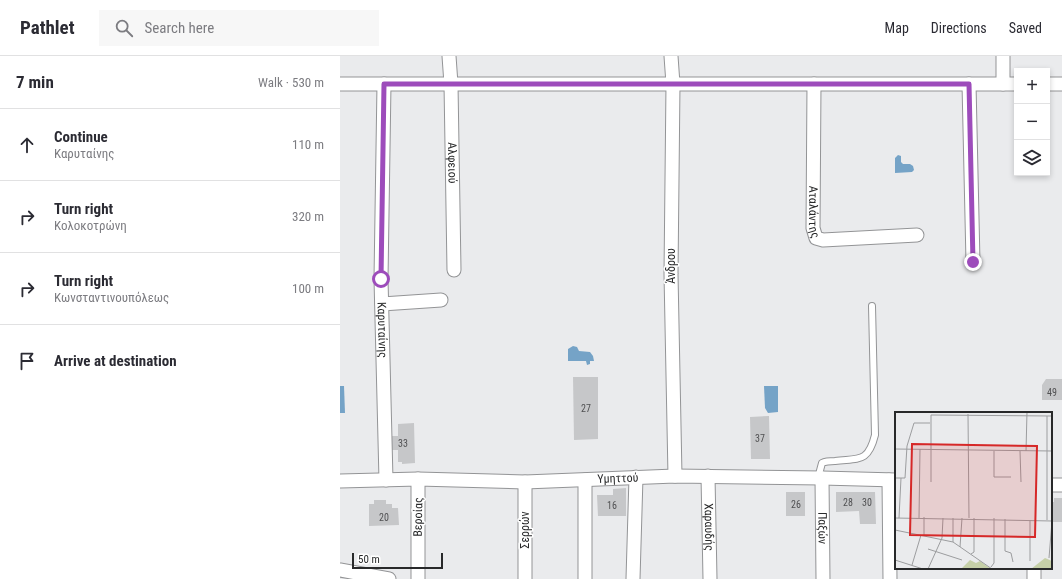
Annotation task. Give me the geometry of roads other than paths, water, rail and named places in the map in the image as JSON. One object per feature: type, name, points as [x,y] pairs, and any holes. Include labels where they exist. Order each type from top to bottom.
[{"type":"street","name":"Αλφειού","points":[[449,56],[451,84],[454,270]]},
{"type":"street","name":"Άνδρου","points":[[671,56],[673,84],[671,274],[675,476]]},
{"type":"street","points":[[1003,56],[1003,84]]},
{"type":"street","points":[[340,84],[1014,84]]},
{"type":"street","name":"Καρυταίνης","points":[[384,84],[381,279],[386,480]]},
{"type":"street","name":"Αταλάντης","points":[[814,84],[813,228],[816,238],[823,240],[917,235]]},
{"type":"street","points":[[969,84],[973,262]]},
{"type":"street","points":[[1050,84],[1062,84]]},
{"type":"street","points":[[382,304],[441,300]]},
{"type":"street","name":"Υμηττού","points":[[340,481],[418,478],[525,482],[675,476],[892,480]]},
{"type":"street","name":"Χαραυδής","points":[[708,476],[710,579]]},
{"type":"street","points":[[633,579],[636,477]]},
{"type":"street","name":"Βεροίας","points":[[418,478],[418,579]]},
{"type":"street","name":"Παξών","points":[[820,478],[823,579]]},
{"type":"street","points":[[585,480],[585,579]]},
{"type":"street","points":[[890,579],[892,480]]},
{"type":"street","name":"Σερρών","points":[[525,482],[525,579]]},
{"type":"street","points":[[1052,485],[1062,484]]},
{"type":"street","points":[[340,570],[389,579]]},
{"type":"lane","points":[[820,478],[822,463],[860,458],[867,455],[873,443],[875,435],[872,306]]},
{"type":"water","points":[[898,155],[901,156],[901,162],[903,164],[910,164],[913,166],[914,170],[912,172],[895,173],[895,158]]},
{"type":"water","points":[[573,346],[577,347],[579,351],[590,352],[594,361],[590,361],[590,364],[587,365],[586,361],[568,361],[568,349]]},
{"type":"water","points":[[340,386],[344,386],[345,413],[340,413]]},
{"type":"water","points":[[764,386],[778,386],[778,412],[768,413],[765,408]]}]
